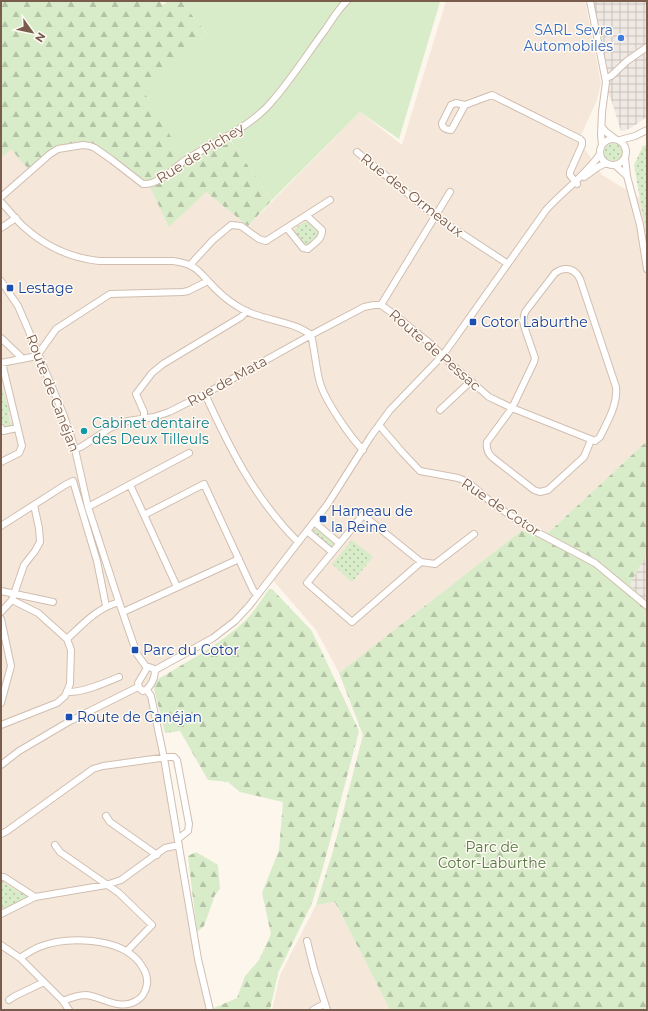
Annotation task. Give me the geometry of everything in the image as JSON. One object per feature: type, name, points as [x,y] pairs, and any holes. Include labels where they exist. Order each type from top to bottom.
[{"type":"street","name":"Rue de Pichey","points":[[1,197],[50,154],[58,149],[83,146],[95,148],[142,184],[149,184],[157,181],[185,160],[237,130],[257,116],[274,100],[347,1]]},
{"type":"street","points":[[155,670],[220,633],[235,621],[257,596],[336,492],[379,425],[396,403],[443,355],[535,226],[591,166],[600,154],[602,145],[600,135],[606,91],[606,78],[590,1]]},
{"type":"street","points":[[606,78],[611,76],[627,61],[647,47]]},
{"type":"street","points":[[464,105],[451,130],[445,129],[442,123],[451,105],[456,103],[464,105],[494,95],[580,139],[582,141],[582,145],[570,172],[570,175],[576,182]]},
{"type":"street","points":[[602,127],[606,132],[624,144],[627,150]]},
{"type":"street","points":[[602,145],[607,140],[630,138],[647,130]]},
{"type":"street","points":[[640,134],[632,141],[625,158],[627,176],[640,225],[647,269]]},
{"type":"street","name":"Rue des Ormeaux","points":[[357,152],[435,216],[508,264]]},
{"type":"street","points":[[600,154],[606,163],[615,165],[627,176]]},
{"type":"street","points":[[615,165],[619,164],[625,158]]},
{"type":"street","points":[[576,182],[606,163]]},
{"type":"street","points":[[381,305],[450,192]]},
{"type":"street","points":[[190,265],[213,240],[231,225],[241,226],[263,241],[266,241],[330,200]]},
{"type":"street","points":[[1,202],[23,226],[40,239],[65,254],[76,258],[99,261],[173,260],[190,265],[200,271],[208,281],[237,306],[247,311],[302,328],[311,335],[320,385],[324,394],[355,442],[363,450]]},
{"type":"street","points":[[287,228],[303,248],[308,249],[322,237],[323,233],[322,230],[307,216]]},
{"type":"street","points":[[1,228],[16,218]]},
{"type":"street","points":[[563,268],[573,270],[578,274],[616,387],[617,394],[614,407],[600,437],[593,441],[584,457],[548,490],[540,492],[536,491],[492,458],[487,451],[487,442],[512,408],[535,358],[525,329],[525,312],[555,273],[563,268]]},
{"type":"street","name":"Route de Canéjan","points":[[1,281],[18,306],[39,353],[64,416],[75,450],[88,507],[119,602],[138,654],[146,668]]},
{"type":"street","points":[[1,462],[19,452],[22,446],[2,363],[32,357],[39,353],[56,329],[106,296],[113,294],[183,292],[208,281]]},
{"type":"street","name":"Route de Pessac","points":[[311,335],[364,307],[369,305],[381,305],[407,324],[489,397],[593,441]]},
{"type":"street","points":[[144,418],[144,412],[136,394],[152,373],[166,362],[241,317],[247,311]]},
{"type":"street","name":"Rue de Mata","points":[[75,450],[119,424],[154,417],[169,412],[205,394],[311,335]]},
{"type":"street","points":[[1,338],[23,359]]},
{"type":"street","points":[[440,410],[471,381]]},
{"type":"street","points":[[205,394],[222,432],[246,475],[265,504],[298,542]]},
{"type":"street","name":"Rue de Cotor","points":[[379,425],[420,471],[458,478],[468,482],[492,503],[530,529],[595,563],[647,606]]},
{"type":"street","points":[[1,428],[3,431],[17,428]]},
{"type":"street","points":[[88,507],[189,453]]},
{"type":"street","points":[[1,526],[73,481],[97,561],[106,606]]},
{"type":"street","points":[[144,515],[204,484],[257,596]]},
{"type":"street","points":[[130,485],[177,587]]},
{"type":"street","points":[[1,612],[13,596],[24,565],[40,542],[39,528],[34,505]]},
{"type":"street","points":[[421,562],[352,622],[307,583],[363,515],[421,562],[435,564],[474,534]]},
{"type":"street","points":[[314,522],[339,543]]},
{"type":"street","points":[[307,531],[332,552]]},
{"type":"street","points":[[123,612],[239,559]]},
{"type":"street","points":[[1,591],[13,596],[38,613],[67,639],[71,650],[70,684],[67,692],[57,703],[1,725]]},
{"type":"street","points":[[13,596],[53,602]]},
{"type":"street","points":[[67,639],[106,606],[119,602]]},
{"type":"street","points":[[1,618],[3,636],[11,666],[1,703]]},
{"type":"street","points":[[138,687],[138,683],[146,668],[152,667],[155,670]]},
{"type":"street","points":[[147,690],[155,675],[155,670]]},
{"type":"street","points":[[67,692],[74,692],[119,677]]},
{"type":"street","points":[[138,687],[143,691],[147,690]]},
{"type":"street","points":[[1,765],[20,751],[70,721],[138,687]]},
{"type":"street","points":[[147,690],[150,696],[164,758],[198,959],[210,1010]]},
{"type":"street","points":[[1,834],[92,770],[103,766],[164,758],[174,758],[177,760],[189,824],[188,831],[178,842],[168,847],[121,880],[106,885],[35,897],[1,914]]},
{"type":"street","points":[[106,816],[110,822],[157,855]]},
{"type":"street","points":[[56,845],[60,852],[119,893],[152,925],[127,951]]},
{"type":"street","points":[[1,877],[4,876],[35,897]]},
{"type":"street","points":[[307,941],[326,1007],[313,1010]]},
{"type":"street","points":[[20,958],[31,950],[40,947],[66,942],[99,942],[127,951],[136,959],[146,975],[146,987],[139,999],[129,1004],[122,1005],[85,995],[63,1001]]},
{"type":"street","points":[[1,945],[20,958],[63,1001],[69,1010]]},
{"type":"street","points":[[9,1000],[44,982]]},
{"type":"shaded area","points":[[446,1],[585,1],[601,83],[597,100],[579,140],[602,175],[640,198],[647,242],[647,441],[548,533],[521,531],[339,673],[316,630],[271,578],[249,606],[206,643],[161,671],[155,670],[149,692],[210,1010],[1,1010],[1,158],[10,149],[50,154],[83,145],[206,192],[248,226],[360,112],[402,145]]},
{"type":"shaded area","points":[[590,1],[647,1],[647,117],[629,129],[621,131],[611,99],[606,91]]},
{"type":"shaded area","points":[[647,553],[647,602],[640,597],[630,584]]},
{"type":"shaded area","points":[[335,902],[390,1010],[272,1010],[280,975],[316,905]]},
{"type":"green space","points":[[1,1],[159,1],[163,5],[168,1],[181,1],[207,34],[146,94],[228,137],[272,200],[248,226],[206,192],[169,227],[149,185],[90,146],[58,149],[31,172],[11,149],[1,158]]},
{"type":"green space","points":[[181,1],[440,2],[399,139],[360,112],[272,200],[228,137],[185,160],[145,94],[207,34]]},
{"type":"green space","points":[[613,143],[619,146],[622,152],[619,158],[613,161],[607,158],[604,152],[607,146]]},
{"type":"green space","points":[[647,145],[647,239],[634,165],[643,146]]},
{"type":"green space","points":[[307,221],[320,232],[320,235],[307,245],[304,245],[295,232],[295,229]]},
{"type":"green space","points":[[1,383],[6,402],[9,406],[10,411],[8,412],[10,423],[14,422],[12,427],[4,428],[1,425]]},
{"type":"green space","name":"Parc de Cotor-Laburthe","points":[[647,441],[647,553],[630,584],[640,597],[647,602],[647,1010],[390,1010],[335,902],[316,905],[333,851],[363,735],[339,673],[521,531],[548,533]]},
{"type":"green space","points":[[317,528],[335,544],[333,547],[330,547],[313,533],[313,531]]},
{"type":"green space","points":[[352,540],[373,557],[352,582],[332,564]]},
{"type":"green space","points":[[269,589],[272,589],[311,630],[359,731],[322,871],[312,903],[278,973],[270,1010],[215,1010],[214,1008],[237,998],[245,976],[259,960],[271,934],[262,893],[279,850],[283,802],[240,792],[228,782],[208,780],[180,731],[165,733],[153,685],[160,678],[205,651],[237,628],[250,616]]},
{"type":"green space","points":[[196,852],[218,865],[220,889],[215,895],[204,926],[197,932],[188,856]]},
{"type":"green space","points":[[1,880],[7,881],[4,883],[19,892],[23,891],[27,894],[27,897],[1,911],[1,886],[3,884]]},
{"type":"place","name":"SARL Sevra Automobiles","points":[[621,38]]},
{"type":"place","name":"Lestage","points":[[10,288]]},
{"type":"place","name":"Cotor Laburthe","points":[[473,322]]},
{"type":"place","name":"Cabinet dentaire des Deux Tilleuls","points":[[84,431]]},
{"type":"place","name":"Hameau de la Reine","points":[[323,519]]},
{"type":"place","name":"Parc du Cotor","points":[[135,650]]},
{"type":"place","name":"Route de Canéjan","points":[[69,717]]}]
